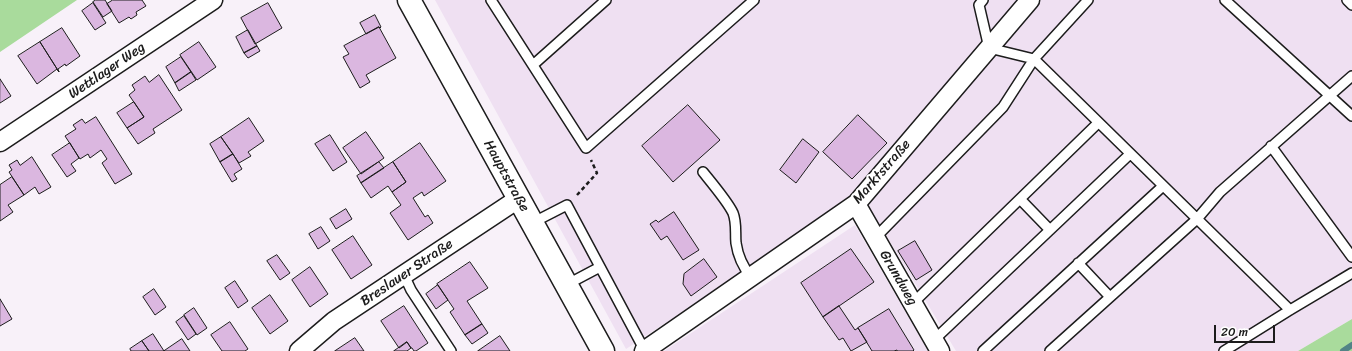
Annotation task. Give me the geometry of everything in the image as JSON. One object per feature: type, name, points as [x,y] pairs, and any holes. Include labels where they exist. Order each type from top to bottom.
[{"type":"main road","name":"Hauptstraße","points":[[409,0],[603,351]]},
{"type":"street","name":"Wettlager Weg","points":[[0,142],[213,0]]},
{"type":"street","name":"Marktstraße","points":[[644,351],[856,204],[1030,0]]},
{"type":"street","name":"Breslauer Straße","points":[[299,351],[334,321],[518,198]]},
{"type":"street","name":"Grundweg","points":[[856,204],[937,345]]},
{"type":"lane","points":[[491,0],[586,148],[754,0]]},
{"type":"lane","points":[[533,65],[606,0]]},
{"type":"lane","points":[[875,238],[1003,107],[1034,59],[1088,0]]},
{"type":"lane","points":[[1225,0],[1330,94],[1352,116]]},
{"type":"lane","points":[[1347,0],[1352,5]]},
{"type":"lane","points":[[979,2],[989,48],[1034,59],[1290,310]]},
{"type":"lane","points":[[1050,351],[1197,219],[1220,192],[1352,76]]},
{"type":"lane","points":[[913,303],[1098,123]]},
{"type":"lane","points":[[1271,146],[1352,257]]},
{"type":"lane","points":[[937,345],[1050,230],[1130,154]]},
{"type":"lane","points":[[703,172],[732,211],[736,224],[736,244],[739,257],[742,266],[751,277]]},
{"type":"lane","points":[[983,351],[1163,186]]},
{"type":"lane","points":[[1020,199],[1050,230]]},
{"type":"lane","points":[[532,223],[567,205],[644,351]]},
{"type":"lane","points":[[1078,263],[1110,297]]},
{"type":"lane","points":[[566,285],[600,267]]},
{"type":"lane","points":[[1224,351],[1352,273]]},
{"type":"lane","points":[[404,275],[451,351]]},
{"type":"path","points":[[567,205],[597,173],[586,148]]},
{"type":"shaded area","points":[[435,0],[1352,0],[1352,319],[1298,351],[956,351],[861,194],[626,349]]},
{"type":"shaded area","points":[[855,225],[928,351],[664,351]]},
{"type":"green space","points":[[0,0],[77,0],[0,52]]},
{"type":"green space","points":[[1352,319],[1352,351],[1298,351]]},
{"type":"building","points":[[96,0],[105,0],[112,11],[103,17],[93,2]]},
{"type":"building","points":[[113,0],[142,0],[146,6],[136,12],[137,15],[131,19],[129,17],[119,23],[107,4]]},
{"type":"building","points":[[93,3],[106,23],[95,30],[82,11]]},
{"type":"building","points":[[268,3],[282,28],[255,44],[241,18]]},
{"type":"building","points":[[375,15],[381,27],[366,34],[360,23]]},
{"type":"building","points":[[379,27],[396,58],[366,75],[370,82],[360,88],[343,57],[349,54],[344,46]]},
{"type":"building","points":[[62,28],[80,56],[66,66],[65,64],[58,69],[59,72],[40,42]]},
{"type":"building","points":[[248,30],[257,46],[244,53],[236,37]]},
{"type":"building","points":[[40,42],[59,72],[57,69],[37,84],[18,56]]},
{"type":"building","points":[[199,42],[216,67],[197,80],[180,55]]},
{"type":"building","points":[[257,46],[260,51],[248,58],[244,53]]},
{"type":"building","points":[[181,57],[191,72],[175,83],[166,67]]},
{"type":"building","points":[[191,72],[196,80],[179,91],[175,83]]},
{"type":"building","points":[[159,75],[182,110],[153,129],[155,133],[138,144],[127,128],[144,117],[129,95],[135,90],[132,85],[145,76],[149,82]]},
{"type":"building","points":[[0,79],[11,96],[0,103]]},
{"type":"building","points":[[134,102],[144,117],[127,128],[117,113]]},
{"type":"building","points":[[688,105],[720,140],[673,182],[642,146]]},
{"type":"building","points":[[858,115],[887,143],[852,179],[823,152]]},
{"type":"building","points":[[96,117],[132,174],[115,184],[102,163],[107,159],[101,150],[90,158],[88,154],[80,159],[65,136],[76,129],[73,125],[82,119],[85,123]]},
{"type":"building","points":[[249,118],[264,141],[248,152],[251,156],[239,163],[221,137]]},
{"type":"building","points":[[366,132],[384,158],[361,174],[343,148]]},
{"type":"building","points":[[330,135],[347,162],[333,171],[315,144]]},
{"type":"building","points":[[221,137],[233,154],[220,162],[210,144]]},
{"type":"building","points":[[803,139],[819,152],[796,183],[780,170]]},
{"type":"building","points":[[70,143],[79,158],[71,164],[76,171],[67,177],[52,155]]},
{"type":"building","points":[[420,143],[446,181],[424,196],[422,192],[413,198],[425,217],[428,215],[433,223],[408,240],[390,213],[401,205],[392,192],[406,182],[393,162]]},
{"type":"building","points":[[233,154],[242,169],[234,174],[237,179],[232,182],[220,162]]},
{"type":"building","points":[[32,157],[51,187],[39,194],[35,187],[24,195],[9,172],[12,170],[9,165],[17,160],[20,165]]},
{"type":"building","points":[[379,162],[384,168],[361,183],[357,176]]},
{"type":"building","points":[[393,162],[406,182],[392,192],[388,186],[371,198],[361,183]]},
{"type":"building","points":[[12,177],[24,195],[8,205],[13,212],[0,221],[0,185]]},
{"type":"building","points":[[346,209],[352,219],[336,229],[330,219]]},
{"type":"building","points":[[674,212],[699,250],[683,260],[667,236],[661,240],[650,224],[656,220],[658,222]]},
{"type":"building","points":[[321,227],[330,241],[318,249],[309,234]]},
{"type":"building","points":[[353,236],[372,265],[351,279],[332,250]]},
{"type":"building","points":[[915,241],[932,270],[916,280],[898,251]]},
{"type":"building","points":[[851,249],[874,282],[823,317],[801,283]]},
{"type":"building","points":[[277,255],[290,273],[280,280],[267,261]]},
{"type":"building","points":[[704,259],[717,277],[691,296],[683,284],[684,274]]},
{"type":"building","points":[[470,262],[488,288],[467,301],[482,324],[465,335],[450,312],[454,309],[437,284]]},
{"type":"building","points":[[310,267],[328,294],[310,307],[292,280]]},
{"type":"building","points":[[235,281],[248,301],[238,308],[225,288]]},
{"type":"building","points":[[438,285],[448,300],[436,309],[426,294]]},
{"type":"building","points":[[154,289],[166,307],[155,315],[143,297]]},
{"type":"building","points":[[270,295],[288,321],[270,334],[252,308]]},
{"type":"building","points":[[0,299],[12,319],[0,326]]},
{"type":"building","points":[[404,306],[428,343],[416,351],[411,348],[407,342],[399,348],[381,321]]},
{"type":"building","points":[[839,306],[855,330],[858,328],[867,342],[851,351],[843,338],[839,340],[823,317]]},
{"type":"building","points":[[194,308],[207,328],[197,335],[184,315]]},
{"type":"building","points":[[889,309],[914,350],[913,351],[872,351],[858,328]]},
{"type":"building","points":[[184,316],[196,334],[188,340],[176,322]]},
{"type":"building","points":[[230,322],[248,349],[245,351],[222,351],[211,335]]},
{"type":"building","points":[[482,324],[488,333],[472,344],[465,335]]},
{"type":"building","points":[[153,334],[164,351],[149,351],[142,341]]},
{"type":"building","points":[[500,336],[510,351],[478,351]]},
{"type":"building","points":[[355,338],[364,351],[335,351]]},
{"type":"building","points":[[182,339],[190,351],[164,351]]},
{"type":"building","points":[[142,341],[149,351],[131,351],[130,349]]},
{"type":"building","points":[[407,342],[411,348],[407,351],[394,351]]},
{"type":"waterway","points":[[1343,351],[1352,345]]}]
